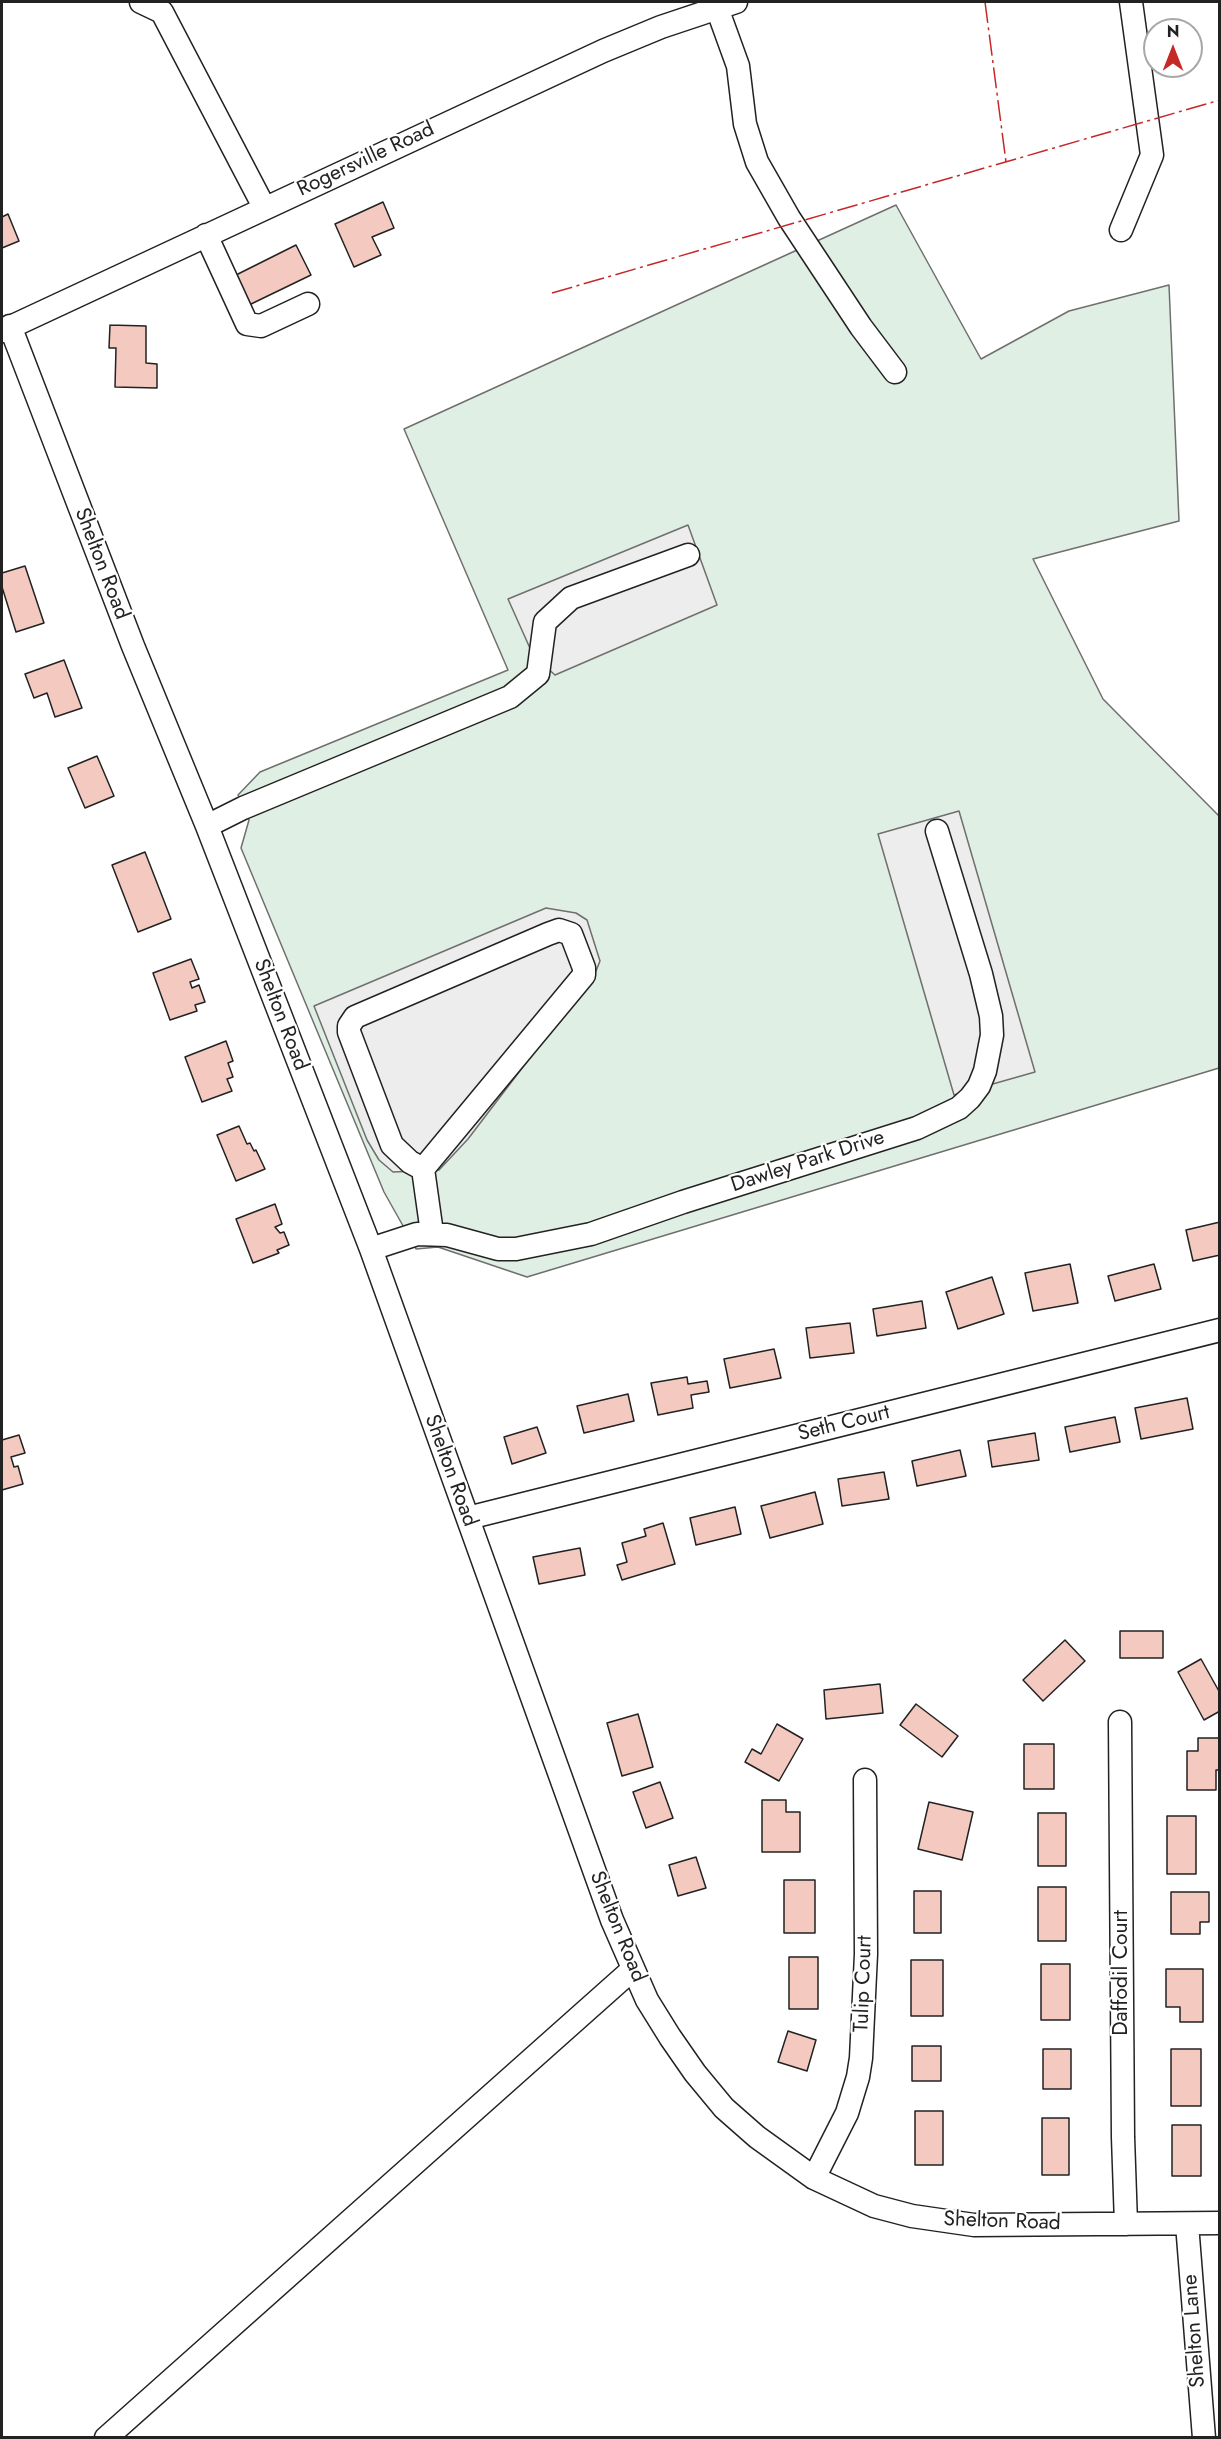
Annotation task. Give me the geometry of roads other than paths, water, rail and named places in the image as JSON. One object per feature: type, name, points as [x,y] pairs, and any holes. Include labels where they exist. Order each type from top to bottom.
[{"type":"street","points":[[141,2],[162,12],[264,207]]},
{"type":"street","points":[[1122,230],[1152,155],[1131,2]]},
{"type":"street","points":[[727,5],[745,124],[757,162],[789,218],[861,327],[895,372]]},
{"type":"street","name":"Rogersville Road","points":[[6,329],[603,51],[727,5]]},
{"type":"street","points":[[206,235],[247,324],[261,326],[308,304]]},
{"type":"street","name":"Shelton Road","points":[[6,329],[207,826],[371,1249],[612,1920],[647,2000],[670,2037],[695,2073],[724,2108],[757,2137],[814,2178],[874,2206],[942,2221],[1011,2227],[1220,2223]]},
{"type":"street","points":[[207,826],[307,781],[510,697],[538,674],[545,622],[572,598],[688,555]]},
{"type":"street","name":"Dawley Park Drive","points":[[371,1249],[403,1237],[432,1233],[498,1249],[516,1249],[591,1234],[683,1202],[917,1128],[959,1108],[979,1086],[985,1071],[992,1035],[991,1016],[981,975],[937,831]]},
{"type":"street","points":[[423,1169],[410,1162],[392,1145],[349,1032],[349,1026],[355,1017],[548,934],[559,930],[571,934],[584,968],[584,975],[423,1169],[432,1233]]},
{"type":"street","name":"Seth Court","points":[[468,1518],[1220,1330]]},
{"type":"street","name":"Daffodil Court","points":[[1120,1722],[1123,2137],[1126,2224]]},
{"type":"street","name":"Tulip Court","points":[[814,2178],[847,2114],[858,2078],[861,2058],[866,1954],[865,1780]]},
{"type":"street","points":[[105,2438],[633,1969]]},
{"type":"street","name":"Shelton Lane","points":[[1187,2224],[1204,2438]]}]
